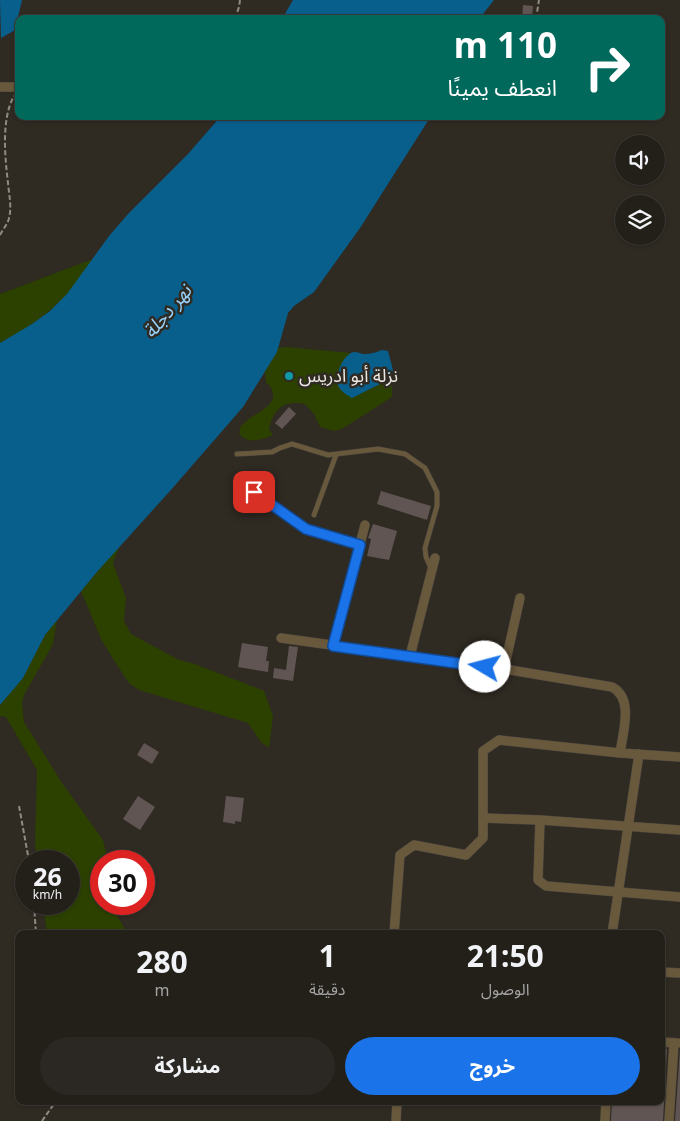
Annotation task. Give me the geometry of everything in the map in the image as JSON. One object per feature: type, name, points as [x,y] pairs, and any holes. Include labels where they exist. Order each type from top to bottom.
[{"type":"street","points":[[0,87],[15,89]]},
{"type":"street","points":[[333,646],[365,525]]},
{"type":"street","points":[[410,656],[435,558]]},
{"type":"street","points":[[504,669],[520,598]]},
{"type":"street","points":[[281,638],[504,669],[612,687],[621,694],[626,704],[620,753]]},
{"type":"street","points":[[394,930],[400,855],[414,846],[466,856],[483,838],[483,751],[499,740],[620,753],[680,757]]},
{"type":"street","points":[[613,930],[639,754]]},
{"type":"street","points":[[483,818],[680,830]]},
{"type":"street","points":[[540,820],[538,880],[546,886],[680,897]]},
{"type":"street","points":[[665,972],[680,972]]},
{"type":"street","points":[[669,1121],[677,1043]]},
{"type":"street","points":[[396,1121],[397,1105]]},
{"type":"street","points":[[605,1121],[606,1105]]},
{"type":"lane","points":[[237,454],[272,452],[292,444],[319,453],[336,455],[378,449],[405,454],[425,468],[437,492],[437,506],[425,548],[426,557],[432,570]]},
{"type":"lane","points":[[314,515],[336,455]]},
{"type":"lane","points":[[241,482],[306,529],[360,545]]},
{"type":"path","points":[[237,15],[240,7],[240,0]]},
{"type":"path","points":[[537,15],[539,0]]},
{"type":"path","points":[[0,235],[8,222],[10,207],[5,161],[5,140],[9,109],[15,95]]},
{"type":"path","points":[[19,806],[27,850]]},
{"type":"path","points":[[35,915],[36,930]]},
{"type":"path","points":[[42,1121],[53,1105]]},
{"type":"green space","points":[[93,259],[60,302],[27,327],[0,343],[0,294]]},
{"type":"green space","points":[[287,347],[351,353],[341,367],[352,398],[392,378],[392,397],[342,429],[334,431],[320,427],[314,414],[305,404],[291,403],[281,407],[274,416],[269,429],[273,435],[259,440],[246,439],[239,433],[241,426],[266,407],[273,397],[272,390],[266,382],[265,372],[278,348]]},
{"type":"green space","points":[[120,545],[113,563],[126,598],[124,621],[131,634],[179,660],[195,664],[264,691],[273,716],[269,748],[261,742],[248,723],[139,690],[129,683],[101,639],[81,591]]},
{"type":"green space","points":[[57,620],[53,644],[24,695],[22,703],[24,722],[62,783],[103,840],[105,850],[90,850],[90,915],[117,915],[126,930],[46,930],[44,915],[80,915],[80,850],[36,850],[37,770],[6,717],[0,716],[0,705],[23,678],[45,635]]},
{"type":"water","points":[[0,0],[22,0],[18,15],[15,15],[15,30],[1,38]]},
{"type":"water","points":[[293,0],[494,0],[482,15],[284,15]]},
{"type":"water","name":"نهر دجلة","points":[[218,120],[428,120],[360,228],[314,292],[294,306],[288,313],[277,352],[243,407],[96,573],[45,635],[23,678],[0,705],[0,343],[50,311],[67,294],[109,236],[128,214],[188,154]]},
{"type":"water","points":[[382,350],[388,351],[393,370],[392,378],[352,398],[342,391],[337,381],[338,372],[348,355],[353,352],[368,354]]},
{"type":"building","points":[[523,5],[533,6],[532,15],[522,15]]},
{"type":"building","points":[[289,407],[296,414],[282,429],[275,423]]},
{"type":"building","points":[[381,491],[431,506],[427,520],[377,504]]},
{"type":"building","points":[[373,524],[397,531],[389,560],[367,556],[371,539],[368,538]]},
{"type":"building","points":[[242,643],[268,647],[266,661],[269,661],[268,672],[238,667]]},
{"type":"building","points":[[289,646],[298,647],[293,681],[273,678],[274,668],[286,670]]},
{"type":"building","points":[[144,743],[159,752],[152,764],[137,755]]},
{"type":"building","points":[[138,796],[155,807],[140,830],[123,819]]},
{"type":"building","points":[[226,796],[244,798],[241,822],[235,821],[235,824],[223,822]]},
{"type":"building","points":[[665,1049],[667,1049],[665,1085]]},
{"type":"building","points":[[680,1049],[680,1121],[675,1121]]},
{"type":"building","points":[[612,1105],[664,1105],[663,1121],[611,1121]]},
{"type":"place","name":"نزلة أبو ادريس","points":[[289,376]]},
{"type":"route","points":[[254,492],[312,532],[360,545],[333,646],[485,667]]}]
